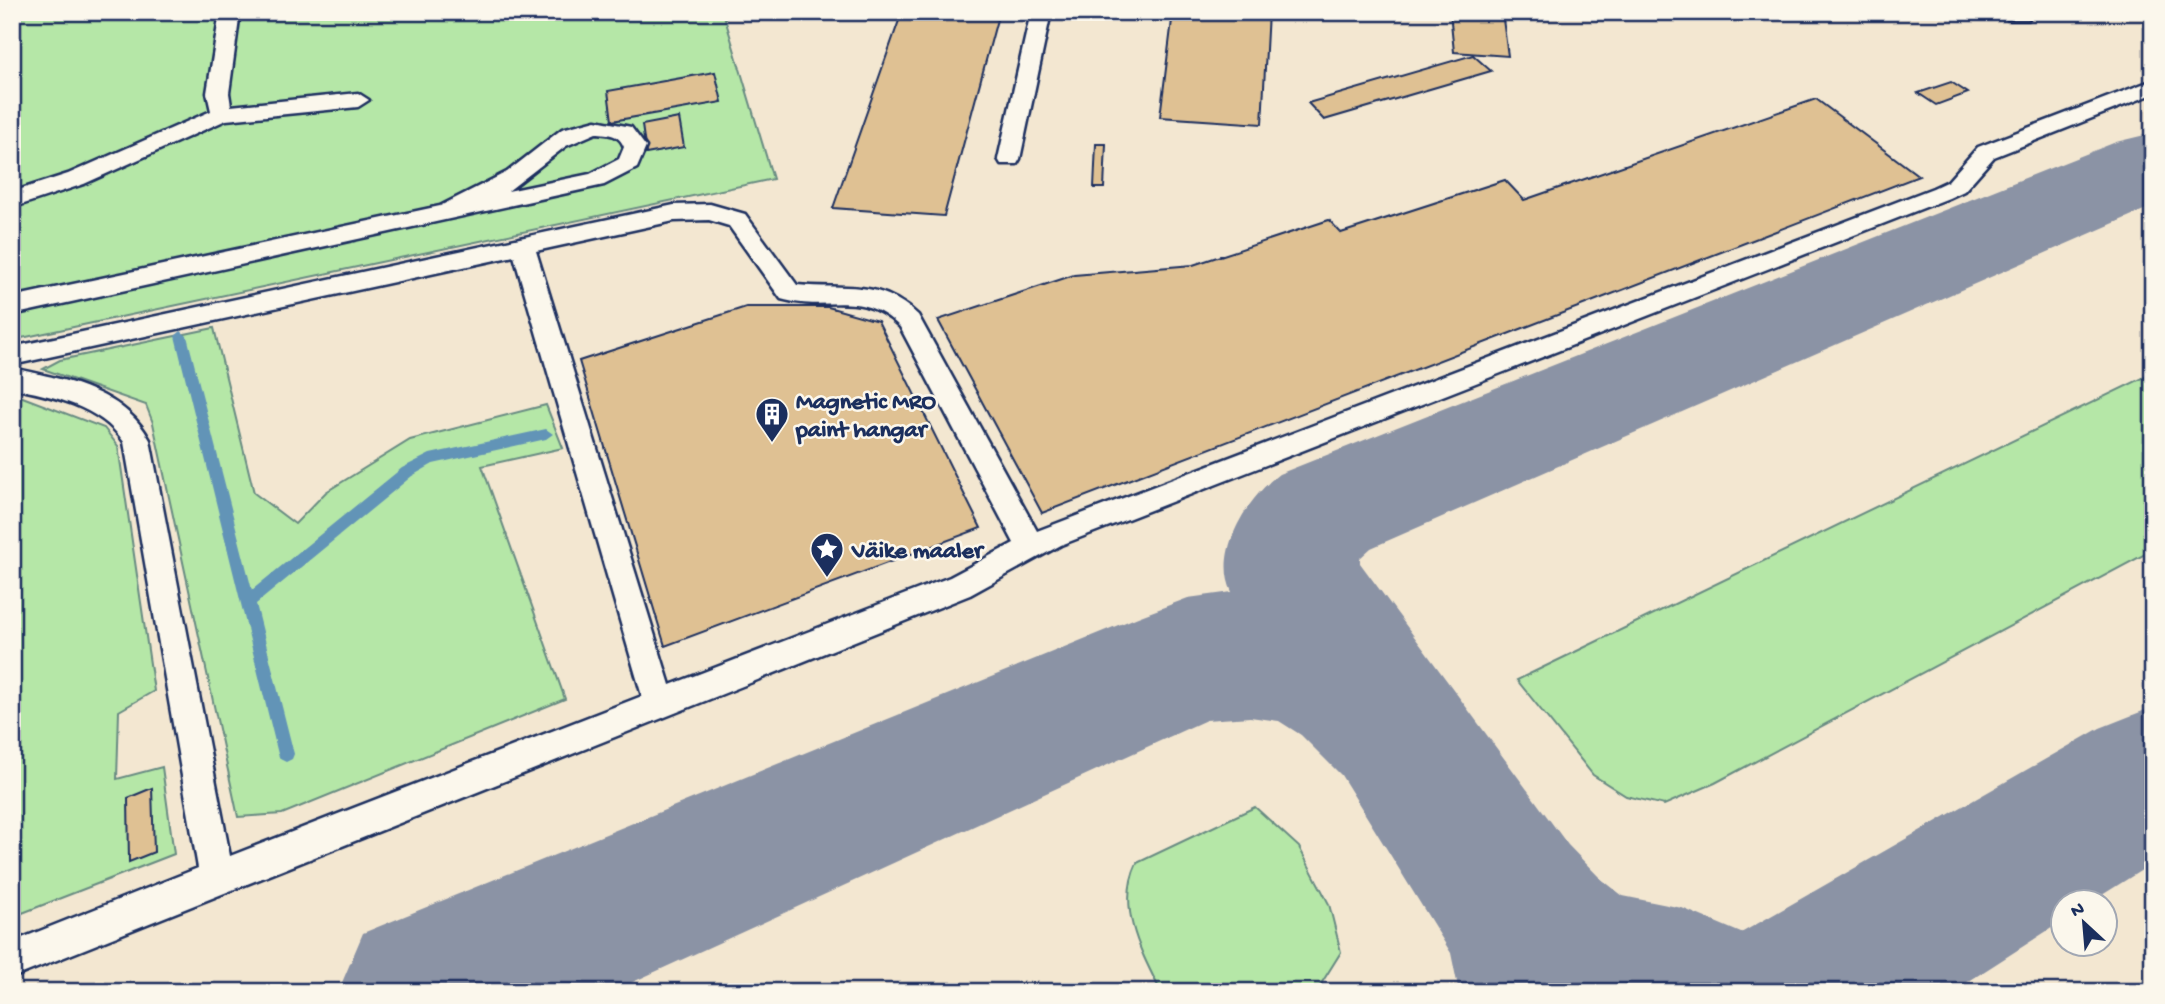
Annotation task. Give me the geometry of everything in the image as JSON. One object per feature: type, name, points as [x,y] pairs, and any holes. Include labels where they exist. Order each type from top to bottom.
[{"type":"lane","points":[[222,114],[218,93],[230,12]]},
{"type":"lane","points":[[1009,159],[1041,12]]},
{"type":"lane","points":[[12,960],[960,586],[1031,547],[1941,193],[1956,186],[1986,152],[2153,86]]},
{"type":"lane","points":[[12,200],[76,178],[222,114],[358,100]]},
{"type":"lane","points":[[12,306],[447,212],[609,176],[629,163],[635,147],[626,133],[603,126],[573,131],[559,138],[515,177],[447,212]]},
{"type":"lane","points":[[12,356],[674,213],[710,212],[737,220],[790,293],[851,293],[895,305],[909,321],[1031,547]]},
{"type":"lane","points":[[523,246],[660,704]]},
{"type":"lane","points":[[12,378],[105,408],[129,424],[136,440],[217,878]]},
{"type":"shaded area","points":[[723,12],[2153,12],[2153,992],[12,992],[12,340],[772,179]]},
{"type":"green space","points":[[12,12],[723,12],[773,179],[12,340]]},
{"type":"green space","points":[[214,328],[254,493],[295,524],[326,492],[410,440],[546,405],[563,448],[482,466],[565,699],[282,814],[238,817],[153,423],[146,405],[43,369],[60,360]]},
{"type":"green space","points":[[2153,373],[2153,550],[1715,783],[1664,805],[1626,796],[1593,775],[1517,680]]},
{"type":"green space","points":[[12,393],[104,428],[118,446],[154,691],[119,711],[117,779],[162,767],[174,854],[12,917]]},
{"type":"green space","points":[[1255,807],[1299,847],[1329,904],[1341,952],[1316,992],[1161,992],[1139,945],[1130,913],[1131,880],[1137,863]]},
{"type":"building","points":[[902,12],[999,12],[944,216],[833,208]]},
{"type":"building","points":[[1173,12],[1268,12],[1262,124],[1160,117]]},
{"type":"building","points":[[1450,12],[1502,12],[1508,56],[1454,52]]},
{"type":"building","points":[[1473,55],[1491,71],[1324,120],[1308,103]]},
{"type":"building","points":[[715,72],[722,102],[612,121],[608,91]]},
{"type":"building","points":[[1951,82],[1968,93],[1936,105],[1918,93]]},
{"type":"building","points":[[1816,99],[1919,176],[1042,513],[938,320],[1074,275],[1193,265],[1329,220],[1341,233],[1505,180],[1524,200]]},
{"type":"building","points":[[679,118],[684,147],[646,154],[642,125]]},
{"type":"building","points":[[1096,144],[1106,144],[1104,188],[1094,188]]},
{"type":"building","name":"Magnetic MRO paint hangar","points":[[746,307],[828,307],[878,321],[981,528],[665,646],[579,361]]},
{"type":"building","points":[[152,788],[154,852],[129,862],[128,798]]},
{"type":"waterway","points":[[181,336],[286,754]]},
{"type":"waterway","points":[[248,602],[407,472],[430,459],[546,434]]},
{"type":"taxiway","points":[[1511,902],[1293,578],[1295,548],[1309,525],[1325,511],[2153,166]]},
{"type":"taxiway","points":[[422,992],[1188,661],[1250,654],[1309,666],[1346,685],[1390,726]]},
{"type":"taxiway","points":[[1800,992],[2153,778]]},
{"type":"taxiway","points":[[1511,902],[1547,941],[1583,964],[1631,981],[1682,992]]},
{"type":"taxiway","points":[[1511,902],[1533,953],[1543,992]]},
{"type":"place","name":"Magnetic MRO paint hangar","points":[[772,444]]},
{"type":"place","name":"Väike maaler","points":[[827,579]]}]
